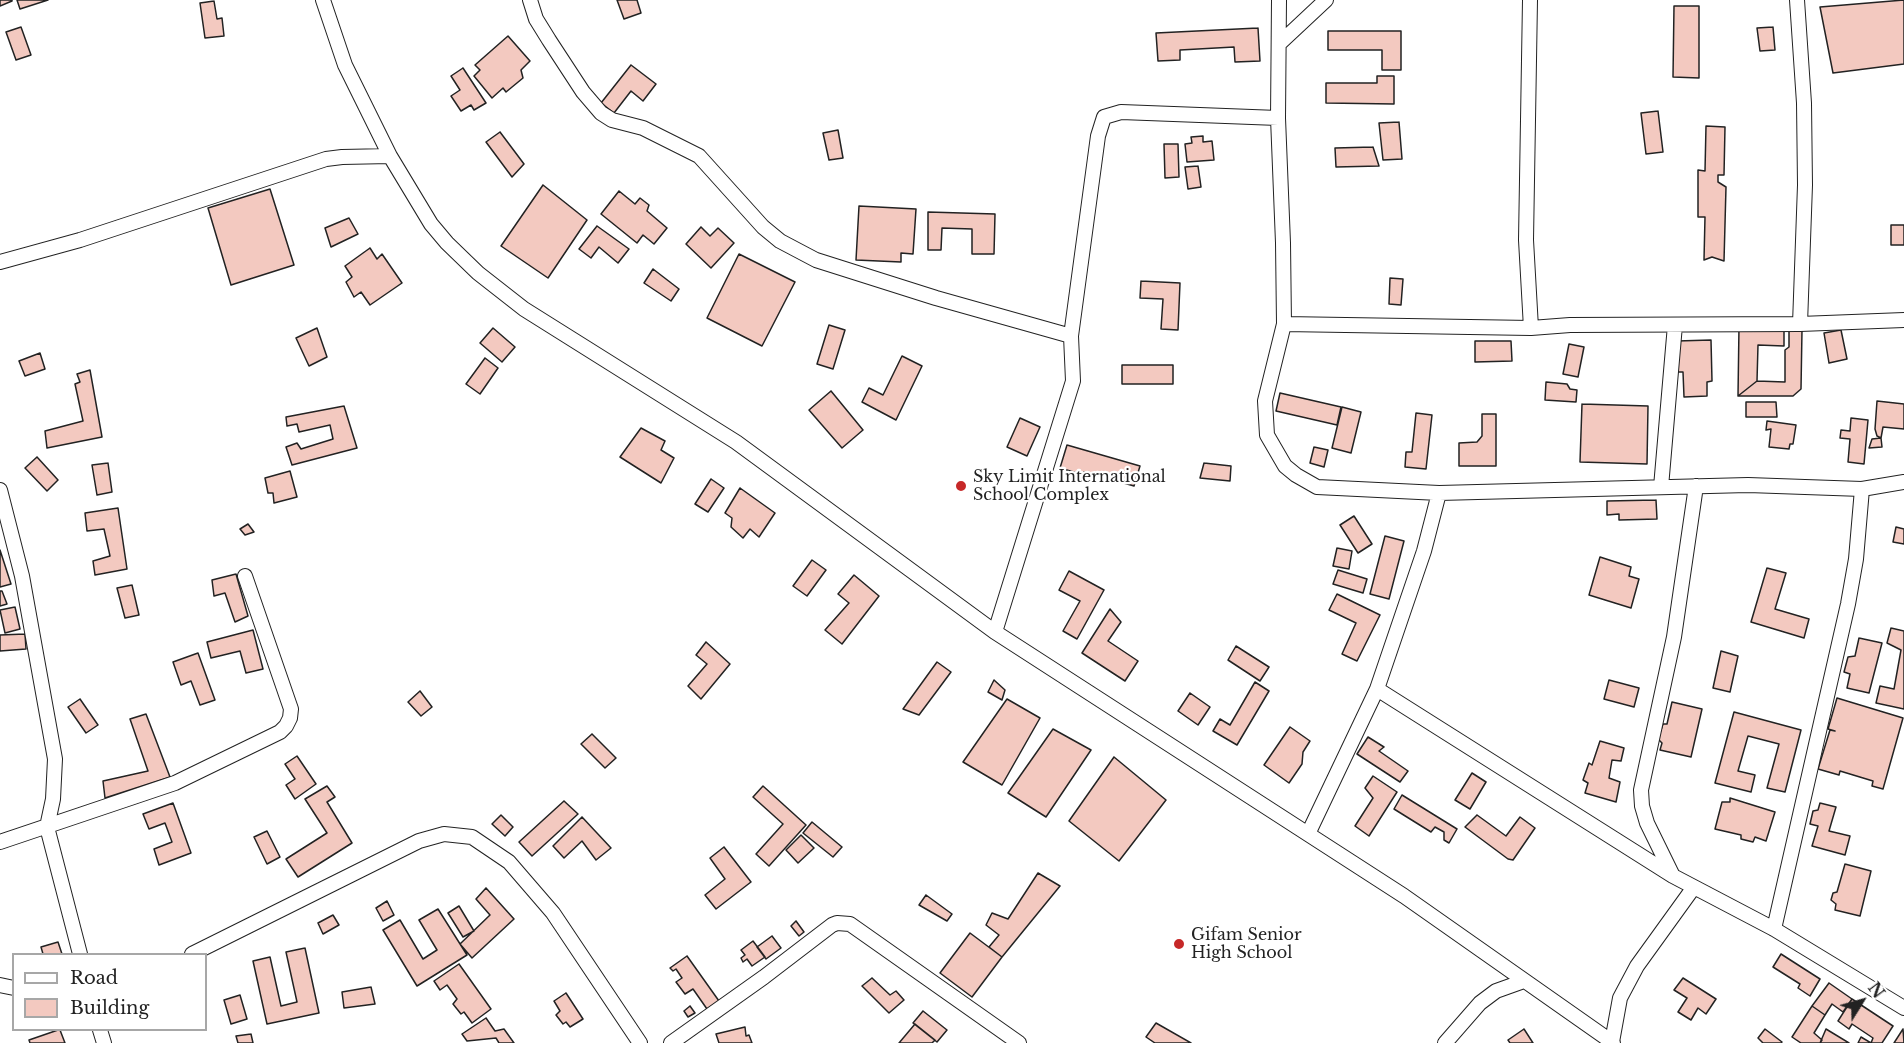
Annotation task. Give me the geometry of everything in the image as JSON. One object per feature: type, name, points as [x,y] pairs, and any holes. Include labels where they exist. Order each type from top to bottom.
[{"type":"street","points":[[323,0],[345,65],[390,156],[431,224],[478,273],[524,309],[736,442],[995,632],[1404,896],[1612,1042],[1620,998],[1637,966],[1694,887]]},
{"type":"street","points":[[530,0],[536,19],[554,48],[583,92],[601,113],[612,120],[643,128],[699,156],[780,242],[816,260],[936,298],[1071,336]]},
{"type":"street","points":[[1279,0],[1278,118],[1284,324],[1265,401],[1267,435],[1285,466],[1296,476],[1317,487],[1439,493],[1748,485],[1862,489],[1904,482]]},
{"type":"street","points":[[1280,43],[1326,0]]},
{"type":"street","points":[[1530,0],[1526,240],[1531,328]]},
{"type":"street","points":[[1797,0],[1804,104],[1806,185],[1800,324]]},
{"type":"street","points":[[995,632],[1073,381],[1071,336],[1098,136],[1104,117],[1121,112],[1278,118]]},
{"type":"street","points":[[0,262],[80,240],[326,159],[390,156]]},
{"type":"street","points":[[1284,324],[1531,328],[1570,325],[1904,321]]},
{"type":"street","points":[[1661,487],[1675,325]]},
{"type":"street","points":[[1673,876],[1647,823],[1642,806],[1641,790],[1674,637],[1696,486]]},
{"type":"street","points":[[1774,929],[1848,604],[1856,559],[1862,489]]},
{"type":"street","points":[[0,490],[22,576],[55,759],[53,799],[47,827],[80,953]]},
{"type":"street","points":[[1308,834],[1377,688],[1424,551],[1439,493]]},
{"type":"street","points":[[0,842],[175,783],[280,732],[286,726],[291,709],[245,576]]},
{"type":"street","points":[[1377,688],[1673,876],[1774,929],[1904,1008]]},
{"type":"street","points":[[194,953],[419,841],[444,834],[472,837],[509,862],[553,913],[640,1043]]},
{"type":"street","points":[[671,1043],[764,977],[831,925],[837,923],[850,924],[1019,1043]]},
{"type":"street","points":[[1445,1043],[1480,1003],[1496,992],[1524,981]]},
{"type":"building","points":[[0,0],[12,0],[12,1],[0,6]]},
{"type":"building","points":[[17,0],[48,0],[20,9]]},
{"type":"building","points":[[617,0],[637,0],[641,13],[624,19]]},
{"type":"building","points":[[1904,0],[1904,64],[1833,73],[1820,7]]},
{"type":"building","points":[[214,1],[217,19],[222,18],[224,36],[205,38],[200,3]]},
{"type":"building","points":[[1674,6],[1699,6],[1699,78],[1673,77]]},
{"type":"building","points":[[21,27],[31,55],[16,60],[6,32]]},
{"type":"building","points":[[1773,27],[1775,50],[1760,51],[1757,28]]},
{"type":"building","points":[[1258,28],[1260,61],[1235,62],[1234,47],[1180,50],[1180,60],[1158,61],[1156,33]]},
{"type":"building","points":[[1328,31],[1401,31],[1401,70],[1382,70],[1382,50],[1328,50]]},
{"type":"building","points":[[508,36],[530,61],[521,70],[523,78],[506,92],[503,88],[492,98],[474,76],[480,70],[475,65]]},
{"type":"building","points":[[631,65],[656,84],[643,101],[631,91],[614,113],[601,103]]},
{"type":"building","points":[[463,68],[486,103],[474,110],[471,105],[461,111],[451,96],[460,90],[451,76]]},
{"type":"building","points":[[1377,76],[1394,76],[1394,104],[1326,103],[1326,83],[1377,83]]},
{"type":"building","points":[[1658,111],[1663,152],[1646,154],[1641,113]]},
{"type":"building","points":[[1399,122],[1402,159],[1383,160],[1379,123]]},
{"type":"building","points":[[1706,126],[1725,127],[1724,175],[1718,175],[1718,182],[1726,187],[1724,261],[1712,257],[1704,260],[1705,217],[1698,217],[1698,170],[1705,171]]},
{"type":"building","points":[[838,130],[843,158],[829,160],[823,133]]},
{"type":"building","points":[[500,132],[524,164],[512,177],[486,142]]},
{"type":"building","points":[[1203,136],[1203,142],[1212,141],[1214,160],[1187,162],[1185,144],[1192,143],[1191,137]]},
{"type":"building","points":[[1164,144],[1178,144],[1179,177],[1165,178]]},
{"type":"building","points":[[1373,147],[1379,166],[1336,167],[1335,148]]},
{"type":"building","points":[[1198,166],[1201,187],[1188,189],[1185,167]]},
{"type":"building","points":[[543,185],[587,220],[548,278],[501,246]]},
{"type":"building","points":[[270,189],[294,265],[231,285],[208,208]]},
{"type":"building","points":[[619,191],[635,204],[640,198],[649,205],[647,211],[667,228],[654,244],[643,235],[637,243],[601,214]]},
{"type":"building","points":[[859,206],[916,209],[913,254],[901,253],[901,262],[856,260]]},
{"type":"building","points":[[928,212],[995,214],[994,254],[972,254],[972,229],[942,228],[941,250],[928,250]]},
{"type":"building","points":[[349,218],[358,234],[331,247],[325,228]]},
{"type":"building","points":[[1891,225],[1904,225],[1904,245],[1891,245]]},
{"type":"building","points":[[597,226],[629,249],[618,263],[599,247],[591,258],[579,249]]},
{"type":"building","points":[[701,227],[710,236],[718,228],[734,243],[711,268],[686,244]]},
{"type":"building","points":[[370,248],[377,259],[382,254],[402,283],[370,305],[361,292],[354,297],[346,282],[352,277],[345,266]]},
{"type":"building","points":[[739,254],[795,282],[762,346],[707,318]]},
{"type":"building","points":[[653,269],[679,289],[671,301],[644,283]]},
{"type":"building","points":[[1390,278],[1403,279],[1401,305],[1389,304]]},
{"type":"building","points":[[1141,281],[1180,283],[1178,330],[1161,329],[1163,299],[1140,298]]},
{"type":"building","points":[[829,325],[845,330],[833,369],[817,364]]},
{"type":"building","points":[[1739,326],[1784,328],[1784,346],[1758,345],[1757,381],[1738,396]]},
{"type":"building","points":[[317,328],[327,357],[309,366],[296,338]]},
{"type":"building","points":[[493,328],[515,347],[502,362],[480,343]]},
{"type":"building","points":[[1789,330],[1802,330],[1801,389],[1793,396],[1738,396],[1757,381],[1785,382],[1785,350],[1789,347]]},
{"type":"building","points":[[1841,330],[1847,359],[1829,363],[1824,333]]},
{"type":"building","points":[[1711,340],[1712,381],[1707,382],[1707,396],[1684,397],[1683,372],[1678,372],[1677,341]]},
{"type":"building","points":[[1475,341],[1511,341],[1512,361],[1475,362]]},
{"type":"building","points":[[1569,344],[1584,347],[1578,377],[1563,374]]},
{"type":"building","points":[[40,353],[45,369],[25,376],[19,361]]},
{"type":"building","points":[[902,356],[922,366],[896,420],[862,402],[869,388],[883,395]]},
{"type":"building","points":[[485,358],[498,368],[480,394],[466,384]]},
{"type":"building","points":[[1122,365],[1173,365],[1173,384],[1122,384]]},
{"type":"building","points":[[90,370],[102,437],[47,448],[45,431],[83,421],[75,384],[80,382],[77,374]]},
{"type":"building","points":[[1546,382],[1567,384],[1570,389],[1577,390],[1576,402],[1545,400]]},
{"type":"building","points":[[831,391],[863,430],[842,448],[809,410]]},
{"type":"building","points":[[1280,393],[1341,407],[1337,425],[1276,411]]},
{"type":"building","points":[[1877,401],[1904,404],[1904,429],[1883,427],[1881,438],[1877,436],[1875,429]]},
{"type":"building","points":[[1746,402],[1776,402],[1777,417],[1746,417]]},
{"type":"building","points":[[1582,404],[1648,406],[1647,464],[1580,462]]},
{"type":"building","points":[[344,406],[357,448],[292,465],[286,447],[297,443],[301,449],[333,439],[330,425],[299,432],[297,424],[287,426],[286,417]]},
{"type":"building","points":[[1342,407],[1361,412],[1351,453],[1332,448]]},
{"type":"building","points":[[1416,413],[1432,415],[1426,469],[1405,467],[1406,452],[1412,452]]},
{"type":"building","points":[[1482,414],[1496,414],[1496,466],[1459,466],[1459,443],[1477,442],[1482,436]]},
{"type":"building","points":[[1020,418],[1040,427],[1027,456],[1007,447]]},
{"type":"building","points":[[1851,418],[1868,420],[1864,464],[1848,462],[1850,439],[1840,438],[1841,430],[1850,431]]},
{"type":"building","points":[[1767,421],[1796,425],[1793,444],[1790,444],[1789,449],[1769,447],[1771,429],[1766,430]]},
{"type":"building","points":[[641,428],[665,441],[661,450],[674,458],[661,483],[620,457]]},
{"type":"building","points":[[1881,438],[1882,447],[1869,448],[1872,439]]},
{"type":"building","points":[[1067,445],[1140,466],[1134,486],[1086,472],[1077,473],[1060,468]]},
{"type":"building","points":[[1314,447],[1328,450],[1324,467],[1310,463]]},
{"type":"building","points":[[37,457],[58,480],[47,491],[25,468]]},
{"type":"building","points":[[108,463],[112,492],[97,495],[92,465]]},
{"type":"building","points":[[1204,463],[1231,466],[1230,481],[1200,478]]},
{"type":"building","points":[[290,471],[297,497],[274,503],[273,493],[268,493],[265,478]]},
{"type":"building","points":[[711,479],[724,488],[708,512],[695,504]]},
{"type":"building","points":[[740,488],[775,513],[759,537],[750,529],[743,538],[731,527],[732,518],[725,513]]},
{"type":"building","points":[[1656,500],[1657,519],[1619,520],[1619,514],[1607,515],[1607,501]]},
{"type":"building","points":[[118,508],[127,569],[95,575],[93,561],[110,556],[104,529],[87,531],[85,513]]},
{"type":"building","points":[[1354,516],[1372,544],[1358,553],[1340,525]]},
{"type":"building","points":[[248,524],[254,532],[245,535],[240,529]]},
{"type":"building","points":[[1896,527],[1904,529],[1904,544],[1893,542]]},
{"type":"building","points":[[1385,536],[1404,541],[1389,599],[1370,594]]},
{"type":"building","points":[[1337,548],[1352,551],[1349,569],[1333,566]]},
{"type":"building","points":[[0,550],[11,584],[0,587]]},
{"type":"building","points":[[1600,557],[1631,567],[1629,576],[1639,579],[1631,608],[1589,595]]},
{"type":"building","points":[[812,560],[826,570],[807,596],[793,586]]},
{"type":"building","points":[[1767,568],[1786,573],[1775,609],[1809,619],[1804,638],[1751,622]]},
{"type":"building","points":[[1338,570],[1367,579],[1363,593],[1333,584]]},
{"type":"building","points":[[1069,571],[1104,590],[1077,639],[1063,631],[1080,601],[1059,590]]},
{"type":"building","points":[[236,574],[248,616],[235,622],[225,593],[214,596],[212,580]]},
{"type":"building","points":[[854,575],[879,596],[842,644],[825,630],[849,603],[838,594]]},
{"type":"building","points":[[132,585],[139,615],[125,618],[117,588]]},
{"type":"building","points":[[0,591],[7,604],[0,606]]},
{"type":"building","points":[[1337,594],[1380,615],[1357,661],[1342,654],[1356,623],[1329,610]]},
{"type":"building","points":[[15,607],[20,629],[5,633],[0,610]]},
{"type":"building","points":[[1110,609],[1121,622],[1108,641],[1138,661],[1125,681],[1082,653]]},
{"type":"building","points":[[1891,628],[1904,631],[1904,709],[1876,703],[1880,686],[1894,689],[1901,650],[1887,643]]},
{"type":"building","points":[[253,630],[263,669],[246,673],[240,651],[211,658],[207,642]]},
{"type":"building","points":[[25,634],[26,649],[0,651],[0,635]]},
{"type":"building","points":[[1859,638],[1882,643],[1869,693],[1847,688],[1850,674],[1844,672],[1848,657],[1855,656]]},
{"type":"building","points":[[706,642],[730,664],[701,699],[688,686],[707,664],[696,655]]},
{"type":"building","points":[[1236,646],[1269,667],[1260,681],[1228,660]]},
{"type":"building","points":[[1721,651],[1738,656],[1730,692],[1713,688]]},
{"type":"building","points":[[198,653],[215,700],[200,705],[191,681],[181,685],[173,662]]},
{"type":"building","points":[[937,662],[951,672],[919,715],[903,709]]},
{"type":"building","points":[[994,680],[1005,690],[1002,700],[988,692]]},
{"type":"building","points":[[1609,680],[1639,688],[1634,707],[1604,699]]},
{"type":"building","points":[[1255,682],[1269,691],[1237,745],[1213,731],[1220,719],[1230,725]]},
{"type":"building","points":[[420,691],[432,707],[421,716],[408,702]]},
{"type":"building","points":[[1190,693],[1210,707],[1198,725],[1178,711]]},
{"type":"building","points":[[1837,698],[1903,718],[1883,789],[1872,786],[1873,781],[1840,771],[1839,775],[1818,769],[1830,730],[1835,731],[1828,729]]},
{"type":"building","points":[[80,699],[98,725],[86,733],[68,707]]},
{"type":"building","points":[[1007,699],[1040,718],[1002,785],[963,762]]},
{"type":"building","points":[[1672,702],[1702,709],[1691,757],[1660,750],[1662,743],[1658,739],[1663,724],[1667,724]]},
{"type":"building","points":[[1734,712],[1801,730],[1785,792],[1767,788],[1779,744],[1748,736],[1738,771],[1755,775],[1751,792],[1715,783]]},
{"type":"building","points":[[146,714],[170,777],[105,798],[103,781],[148,771],[130,719]]},
{"type":"building","points":[[1290,727],[1310,741],[1303,752],[1302,764],[1289,783],[1264,765]]},
{"type":"building","points":[[1053,729],[1091,750],[1046,817],[1008,793]]},
{"type":"building","points":[[592,734],[616,758],[605,768],[581,744]]},
{"type":"building","points":[[1368,737],[1384,747],[1379,751],[1408,771],[1400,782],[1357,754]]},
{"type":"building","points":[[1600,741],[1624,748],[1621,761],[1612,760],[1609,778],[1620,782],[1616,802],[1585,793],[1588,783],[1583,780],[1589,763],[1592,765]]},
{"type":"building","points":[[297,756],[316,784],[295,799],[286,785],[295,779],[285,764]]},
{"type":"building","points":[[1114,757],[1166,800],[1119,861],[1069,821]]},
{"type":"building","points":[[1472,773],[1486,782],[1470,809],[1455,800]]},
{"type":"building","points":[[1373,776],[1397,792],[1369,836],[1355,826],[1373,798],[1365,788]]},
{"type":"building","points":[[327,786],[335,797],[327,802],[352,843],[298,877],[286,859],[327,833],[305,799]]},
{"type":"building","points":[[763,786],[806,825],[769,866],[756,854],[783,824],[753,797]]},
{"type":"building","points":[[1402,795],[1457,829],[1449,843],[1444,840],[1444,832],[1435,827],[1431,832],[1394,809]]},
{"type":"building","points":[[1730,798],[1775,812],[1766,841],[1755,837],[1753,842],[1741,839],[1741,835],[1715,829],[1722,802],[1730,802]]},
{"type":"building","points":[[564,801],[578,814],[532,856],[519,842]]},
{"type":"building","points":[[173,803],[191,853],[159,865],[154,849],[172,842],[165,823],[149,829],[143,814]]},
{"type":"building","points":[[1820,803],[1836,807],[1829,831],[1850,836],[1845,855],[1812,846],[1818,826],[1810,824],[1813,811],[1818,810]]},
{"type":"building","points":[[501,815],[513,827],[505,836],[492,824]]},
{"type":"building","points":[[1477,815],[1506,836],[1520,817],[1535,828],[1513,860],[1508,859],[1465,827]]},
{"type":"building","points":[[582,817],[611,848],[596,860],[582,841],[564,858],[553,846]]},
{"type":"building","points":[[812,822],[842,847],[833,857],[803,833]]},
{"type":"building","points":[[267,831],[280,857],[267,864],[254,837]]},
{"type":"building","points":[[801,835],[814,848],[798,863],[786,850]]},
{"type":"building","points":[[724,847],[751,882],[716,909],[705,895],[725,879],[710,858]]},
{"type":"building","points":[[1845,864],[1871,871],[1860,916],[1835,910],[1836,904],[1831,900],[1833,893],[1837,892]]},
{"type":"building","points":[[1038,873],[1060,886],[1002,957],[989,947],[999,935],[986,925],[992,913],[1008,919]]},
{"type":"building","points":[[486,888],[514,919],[472,958],[460,944],[490,915],[476,899]]},
{"type":"building","points":[[926,895],[952,914],[947,921],[919,905]]},
{"type":"building","points":[[387,901],[394,915],[383,921],[376,908]]},
{"type":"building","points":[[459,906],[474,931],[463,937],[448,913]]},
{"type":"building","points":[[438,909],[467,955],[417,986],[383,930],[400,920],[423,959],[437,950],[419,920]]},
{"type":"building","points":[[333,915],[339,925],[323,934],[318,923]]},
{"type":"building","points":[[796,921],[804,932],[799,936],[791,926]]},
{"type":"building","points":[[970,933],[1002,957],[972,997],[940,973]]},
{"type":"building","points":[[772,936],[781,948],[766,959],[757,947]]},
{"type":"building","points":[[753,941],[765,957],[752,966],[747,959],[743,962],[741,958],[745,955],[741,950]]},
{"type":"building","points":[[58,942],[62,953],[43,953],[41,947]]},
{"type":"building","points":[[305,948],[319,1013],[267,1024],[253,961],[270,957],[281,1006],[297,1002],[286,952]]},
{"type":"building","points":[[1781,954],[1820,979],[1810,996],[1798,988],[1800,984],[1773,967]]},
{"type":"building","points":[[687,956],[719,1001],[707,1009],[693,989],[685,994],[676,982],[682,978],[676,969],[673,971],[670,968]]},
{"type":"building","points":[[459,964],[491,1009],[472,1023],[464,1012],[461,1014],[453,1004],[457,999],[447,985],[440,990],[434,981]]},
{"type":"building","points":[[872,978],[890,995],[896,991],[904,1000],[889,1013],[862,986]]},
{"type":"building","points":[[1683,978],[1716,999],[1706,1014],[1698,1008],[1691,1020],[1678,1012],[1687,998],[1674,990]]},
{"type":"building","points":[[1829,983],[1852,999],[1843,1012],[1832,1004],[1825,1015],[1812,1006]]},
{"type":"building","points":[[371,987],[375,1004],[344,1008],[342,992]]},
{"type":"building","points":[[566,993],[583,1019],[570,1027],[566,1022],[563,1024],[556,1015],[560,1011],[554,1001]]},
{"type":"building","points":[[240,995],[247,1019],[231,1024],[224,1000]]},
{"type":"building","points":[[1852,999],[1893,1026],[1882,1043],[1871,1043],[1873,1038],[1852,1024],[1849,1029],[1838,1021]]},
{"type":"building","points":[[690,1006],[695,1013],[688,1017],[684,1011]]},
{"type":"building","points":[[1812,1006],[1825,1015],[1814,1033],[1822,1040],[1820,1043],[1801,1043],[1792,1037]]},
{"type":"building","points":[[923,1011],[947,1030],[937,1042],[913,1023]]},
{"type":"building","points":[[486,1018],[495,1031],[504,1029],[514,1043],[499,1043],[496,1038],[467,1041],[462,1034]]},
{"type":"building","points":[[1156,1023],[1191,1043],[1155,1043],[1146,1037]]},
{"type":"building","points":[[915,1024],[935,1040],[932,1043],[899,1043]]},
{"type":"building","points":[[745,1027],[746,1036],[749,1035],[752,1043],[719,1043],[716,1034]]},
{"type":"building","points":[[1524,1029],[1533,1043],[1510,1043],[1508,1040]]},
{"type":"building","points":[[1765,1029],[1782,1042],[1763,1043],[1758,1038]]},
{"type":"building","points":[[1826,1029],[1849,1043],[1820,1043]]},
{"type":"building","points":[[1903,1029],[1904,1043],[1894,1043]]},
{"type":"building","points":[[60,1031],[65,1043],[30,1043],[29,1040]]},
{"type":"building","points":[[251,1034],[253,1043],[238,1043],[236,1036]]},
{"type":"building","points":[[1861,1037],[1871,1043],[1858,1043]]},
{"type":"place","name":"Sky Limit International School Complex","points":[[961,486]]},
{"type":"place","name":"Gifam Senior High School","points":[[1179,944]]}]
